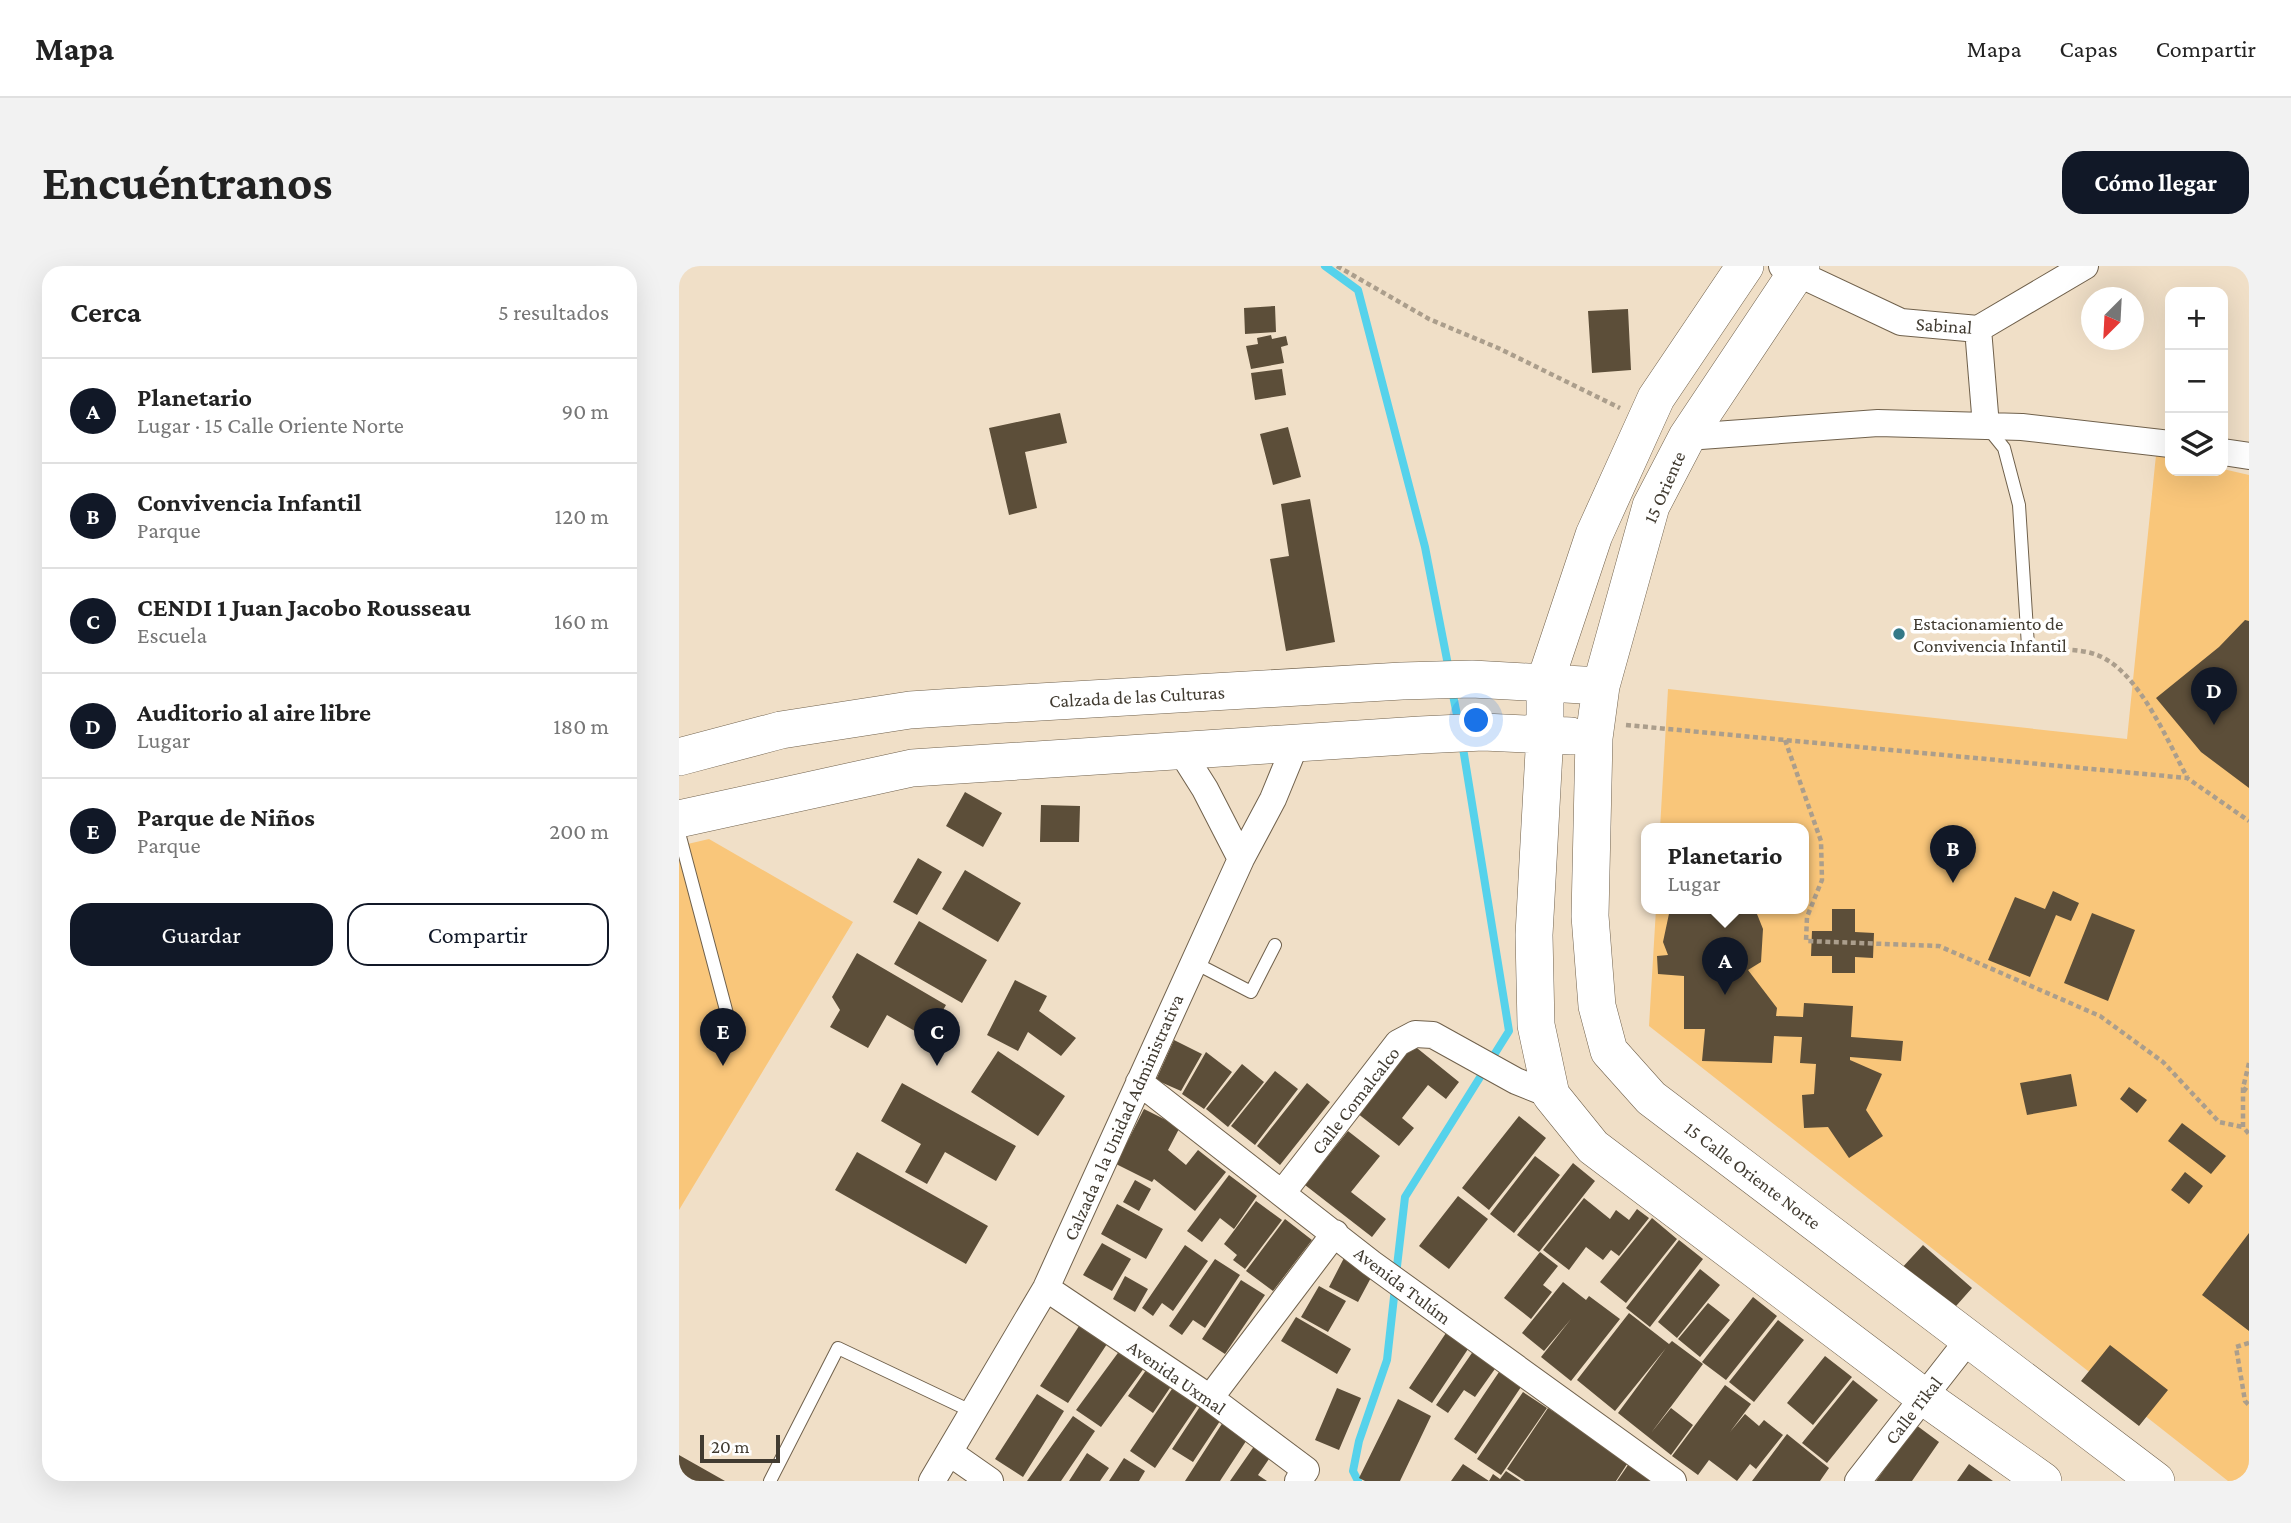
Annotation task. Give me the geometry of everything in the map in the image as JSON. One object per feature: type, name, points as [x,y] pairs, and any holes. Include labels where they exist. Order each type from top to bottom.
[{"type":"main road","points":[[1745,266],[1656,398],[1594,535],[1545,682],[1535,948],[1536,1026],[1551,1096],[1593,1147],[1924,1397],[2043,1481]]},
{"type":"main road","name":"15 Oriente","points":[[1595,731],[1601,686],[1651,506],[1687,438],[1793,268]]},
{"type":"main road","name":"Calzada de las Culturas","points":[[679,757],[782,730],[910,710],[1402,681],[1472,679],[1601,686]]},
{"type":"main road","points":[[971,706],[981,764]]},
{"type":"main road","points":[[679,819],[912,768],[1420,735],[1595,731]]},
{"type":"main road","name":"15 Calle Oriente Norte","points":[[1595,731],[1590,916],[1597,1006],[1609,1051],[1651,1098],[2156,1481]]},
{"type":"street","name":"Sabinal","points":[[1793,268],[1901,322],[1978,329],[2085,266]]},
{"type":"street","points":[[1978,329],[1986,426]]},
{"type":"street","points":[[1687,438],[1878,423],[2022,427],[2165,443]]},
{"type":"street","points":[[2228,453],[2249,456]]},
{"type":"street","name":"Calzada a la Unidad Administrativa","points":[[932,1481],[1046,1288],[1193,962],[1241,859],[1273,799],[1296,743]]},
{"type":"street","points":[[1181,751],[1205,789],[1241,859]]},
{"type":"street","name":"Calle Comalcalco","points":[[1283,1192],[1398,1043],[1415,1034],[1433,1035],[1516,1082],[1551,1096]]},
{"type":"street","name":"Avenida Tulúm","points":[[1139,1082],[1371,1263],[1673,1481]]},
{"type":"street","points":[[1210,1398],[1335,1233]]},
{"type":"street","name":"Avenida Uxmal","points":[[1046,1288],[1210,1398],[1302,1476]]},
{"type":"street","name":"Calle Tikal","points":[[1858,1481],[1969,1339]]},
{"type":"street","points":[[950,1453],[990,1481]]},
{"type":"lane","points":[[1986,426],[2004,448],[2019,505],[2028,646]]},
{"type":"lane","points":[[679,833],[730,1025]]},
{"type":"lane","points":[[1193,962],[1251,992],[1275,945]]},
{"type":"lane","points":[[770,1481],[838,1348],[973,1412]]},
{"type":"path","points":[[1337,266],[1429,319],[1498,348],[1646,421]]},
{"type":"path","points":[[2028,646],[2096,654],[2123,670],[2158,723],[2187,778],[2249,821]]},
{"type":"path","points":[[1595,731],[1626,724],[2187,778]]},
{"type":"path","points":[[1785,740],[1821,841],[1822,880],[1809,912]]},
{"type":"path","points":[[1808,914],[1806,941],[1939,946],[2100,1016],[2163,1062],[2219,1122],[2243,1127],[2249,1134]]},
{"type":"path","points":[[2243,1127],[2243,1088],[2249,1063]]},
{"type":"path","points":[[2243,1088],[2249,1092]]},
{"type":"path","points":[[2249,1343],[2235,1347],[2245,1401],[2249,1405]]},
{"type":"shaded area","points":[[2156,455],[2165,457],[2165,476],[2228,476],[2228,470],[2249,475],[2249,1481],[2228,1481],[1649,1026],[1656,914],[1809,914],[1809,823],[1660,823],[1668,689],[2127,739]]},
{"type":"shaded area","points":[[709,839],[853,922],[679,1210],[679,846]]},
{"type":"building","points":[[1275,306],[1276,332],[1245,334],[1244,308]]},
{"type":"building","points":[[1628,309],[1631,370],[1592,373],[1588,311]]},
{"type":"building","points":[[1271,335],[1272,339],[1286,336],[1288,345],[1281,347],[1284,363],[1251,369],[1246,346],[1258,344],[1257,338]]},
{"type":"building","points":[[1282,369],[1286,395],[1255,400],[1251,373]]},
{"type":"building","points":[[1060,413],[1067,443],[1025,452],[1037,508],[1009,515],[989,428]]},
{"type":"building","points":[[1288,427],[1301,477],[1273,485],[1260,434]]},
{"type":"building","points":[[1310,499],[1335,642],[1286,651],[1270,559],[1289,556],[1281,504]]},
{"type":"building","points":[[2245,620],[2249,621],[2249,788],[2201,752],[2156,698],[2219,647]]},
{"type":"building","points":[[965,792],[1002,813],[983,847],[946,826]]},
{"type":"building","points":[[1041,805],[1080,806],[1079,842],[1040,842]]},
{"type":"building","points":[[918,858],[942,872],[917,915],[893,902]]},
{"type":"building","points":[[965,870],[1021,903],[998,942],[942,909]]},
{"type":"building","points":[[2053,891],[2079,903],[2071,921],[2056,915],[2030,977],[1988,960],[2015,897],[2045,909]]},
{"type":"building","points":[[1832,909],[1855,909],[1855,932],[1874,933],[1873,958],[1855,957],[1855,973],[1832,973],[1832,956],[1811,956],[1812,931],[1832,931]]},
{"type":"building","points":[[2092,913],[2135,930],[2108,1001],[2064,983]]},
{"type":"building","points":[[1669,914],[1757,914],[1763,929],[1761,962],[1748,970],[1777,1008],[1776,1016],[1803,1017],[1804,1003],[1853,1006],[1851,1037],[1903,1041],[1901,1061],[1850,1057],[1850,1060],[1882,1074],[1866,1110],[1883,1136],[1849,1158],[1828,1127],[1804,1128],[1802,1095],[1814,1094],[1816,1064],[1800,1063],[1802,1037],[1774,1036],[1772,1063],[1702,1061],[1705,1029],[1684,1029],[1684,976],[1658,974],[1657,956],[1668,955],[1663,942]]},
{"type":"building","points":[[919,921],[987,960],[962,1003],[894,964]]},
{"type":"building","points":[[857,953],[946,1005],[927,1038],[887,1015],[868,1048],[830,1027],[840,1010],[832,997]]},
{"type":"building","points":[[1015,980],[1047,996],[1039,1011],[1076,1038],[1061,1056],[1028,1032],[1018,1051],[987,1035]]},
{"type":"building","points":[[1174,1040],[1202,1054],[1181,1091],[1156,1080]]},
{"type":"building","points":[[1412,1044],[1459,1082],[1446,1099],[1428,1085],[1402,1118],[1414,1128],[1399,1146],[1357,1113]]},
{"type":"building","points":[[998,1051],[1065,1096],[1038,1136],[971,1092]]},
{"type":"building","points":[[1206,1052],[1232,1072],[1204,1109],[1182,1094]]},
{"type":"building","points":[[1242,1064],[1264,1082],[1228,1127],[1206,1109]]},
{"type":"building","points":[[1275,1071],[1298,1089],[1255,1145],[1231,1126]]},
{"type":"building","points":[[2071,1074],[2077,1106],[2027,1115],[2020,1083]]},
{"type":"building","points":[[902,1083],[1016,1146],[996,1181],[945,1152],[927,1184],[905,1172],[921,1144],[881,1121]]},
{"type":"building","points":[[1307,1083],[1330,1102],[1280,1165],[1257,1146]]},
{"type":"building","points":[[2129,1087],[2147,1100],[2137,1113],[2120,1099]]},
{"type":"building","points":[[1144,1109],[1180,1127],[1168,1150],[1186,1165],[1198,1150],[1226,1172],[1195,1211],[1154,1179],[1152,1182],[1116,1164]]},
{"type":"building","points":[[1519,1116],[1546,1138],[1489,1210],[1462,1188]]},
{"type":"building","points":[[2182,1123],[2226,1156],[2211,1174],[2168,1141]]},
{"type":"building","points":[[1348,1131],[1380,1156],[1351,1192],[1386,1219],[1372,1237],[1305,1185]]},
{"type":"building","points":[[857,1152],[988,1226],[966,1264],[835,1190]]},
{"type":"building","points":[[1535,1156],[1560,1175],[1514,1233],[1490,1214]]},
{"type":"building","points":[[1573,1163],[1595,1181],[1539,1252],[1517,1235]]},
{"type":"building","points":[[2185,1172],[2203,1186],[2189,1204],[2171,1190]]},
{"type":"building","points":[[1229,1175],[1257,1196],[1234,1229],[1220,1218],[1202,1242],[1187,1231]]},
{"type":"building","points":[[1135,1180],[1151,1189],[1139,1211],[1123,1202]]},
{"type":"building","points":[[1458,1196],[1488,1219],[1449,1269],[1419,1246]]},
{"type":"building","points":[[1584,1198],[1610,1219],[1616,1210],[1629,1220],[1637,1209],[1649,1218],[1619,1256],[1611,1250],[1603,1260],[1586,1247],[1569,1270],[1543,1250]]},
{"type":"building","points":[[1256,1201],[1282,1220],[1245,1269],[1233,1260],[1237,1255],[1224,1244]]},
{"type":"building","points":[[1117,1204],[1163,1229],[1146,1259],[1101,1234]]},
{"type":"building","points":[[1652,1218],[1677,1239],[1626,1303],[1600,1282]]},
{"type":"building","points":[[1285,1219],[1312,1240],[1273,1291],[1246,1271]]},
{"type":"building","points":[[2249,1233],[2249,1331],[2202,1295]]},
{"type":"building","points":[[1679,1240],[1703,1259],[1650,1327],[1626,1308]]},
{"type":"building","points":[[1102,1243],[1131,1259],[1112,1291],[1083,1275]]},
{"type":"building","points":[[1185,1245],[1208,1261],[1173,1311],[1162,1303],[1153,1316],[1142,1308]]},
{"type":"building","points":[[1923,1245],[1972,1288],[1949,1314],[1900,1270]]},
{"type":"building","points":[[1540,1252],[1558,1266],[1543,1285],[1552,1292],[1531,1319],[1504,1298]]},
{"type":"building","points":[[1345,1256],[1374,1272],[1358,1302],[1329,1287]]},
{"type":"building","points":[[1215,1259],[1240,1275],[1205,1328],[1193,1320],[1182,1335],[1169,1326]]},
{"type":"building","points":[[1700,1269],[1720,1285],[1677,1338],[1658,1322]]},
{"type":"building","points":[[1125,1276],[1148,1289],[1135,1312],[1113,1299]]},
{"type":"building","points":[[1241,1280],[1265,1295],[1225,1354],[1202,1339]]},
{"type":"building","points":[[1563,1282],[1586,1300],[1589,1296],[1620,1319],[1571,1381],[1541,1357],[1571,1319],[1544,1351],[1522,1333]]},
{"type":"building","points":[[1319,1286],[1346,1301],[1328,1332],[1301,1317]]},
{"type":"building","points":[[1753,1297],[1777,1316],[1726,1380],[1702,1362]]},
{"type":"building","points":[[1708,1303],[1730,1320],[1700,1357],[1678,1339]]},
{"type":"building","points":[[1629,1313],[1669,1344],[1672,1341],[1703,1364],[1651,1433],[1671,1408],[1693,1425],[1671,1455],[1618,1413],[1666,1348],[1615,1411],[1577,1380]]},
{"type":"building","points":[[1296,1317],[1351,1349],[1337,1374],[1281,1341]]},
{"type":"building","points":[[1778,1320],[1804,1340],[1754,1402],[1729,1382]]},
{"type":"building","points":[[1081,1323],[1109,1341],[1068,1403],[1040,1386]]},
{"type":"building","points":[[1448,1330],[1470,1346],[1432,1403],[1409,1388]]},
{"type":"building","points":[[2110,1345],[2168,1390],[2139,1426],[2081,1381]]},
{"type":"building","points":[[1123,1346],[1147,1364],[1101,1427],[1076,1410]]},
{"type":"building","points":[[1474,1350],[1497,1366],[1475,1397],[1464,1390],[1448,1413],[1436,1405]]},
{"type":"building","points":[[1825,1356],[1852,1377],[1813,1425],[1787,1403]]},
{"type":"building","points":[[1151,1363],[1176,1379],[1153,1413],[1128,1396]]},
{"type":"building","points":[[1499,1372],[1521,1387],[1476,1454],[1454,1439]]},
{"type":"building","points":[[1853,1380],[1878,1400],[1827,1463],[1802,1443]]},
{"type":"building","points":[[1725,1385],[1751,1404],[1730,1432],[1745,1414],[1759,1426],[1764,1420],[1783,1435],[1756,1469],[1750,1464],[1737,1481],[1709,1460],[1698,1475],[1672,1456]]},
{"type":"building","points":[[1174,1386],[1199,1403],[1155,1468],[1130,1451]]},
{"type":"building","points":[[1337,1388],[1361,1398],[1339,1450],[1315,1440]]},
{"type":"building","points":[[1523,1392],[1547,1408],[1501,1475],[1477,1459]]},
{"type":"building","points":[[1037,1394],[1064,1411],[1023,1477],[995,1459]]},
{"type":"building","points":[[1398,1399],[1431,1416],[1400,1481],[1365,1481],[1359,1478]]},
{"type":"building","points":[[1201,1405],[1222,1418],[1193,1462],[1172,1449]]},
{"type":"building","points":[[1548,1408],[1629,1461],[1616,1481],[1525,1481],[1507,1469]]},
{"type":"building","points":[[1073,1416],[1095,1431],[1061,1481],[1027,1481]]},
{"type":"building","points":[[1225,1419],[1250,1435],[1220,1481],[1185,1481]]},
{"type":"building","points":[[1916,1425],[1939,1442],[1912,1481],[1876,1481]]},
{"type":"building","points":[[1787,1434],[1829,1468],[1820,1481],[1752,1481]]},
{"type":"building","points":[[1255,1445],[1271,1456],[1258,1475],[1267,1481],[1230,1481]]},
{"type":"building","points":[[1087,1453],[1109,1468],[1100,1481],[1069,1481]]},
{"type":"building","points":[[679,1455],[725,1481],[679,1481]]},
{"type":"building","points":[[1124,1458],[1145,1471],[1139,1481],[1109,1481]]},
{"type":"building","points":[[1463,1464],[1489,1481],[1451,1481]]},
{"type":"building","points":[[1969,1464],[1993,1481],[1957,1481]]},
{"type":"building","points":[[1628,1465],[1652,1481],[1617,1481]]},
{"type":"building","points":[[1506,1471],[1521,1481],[1489,1481],[1493,1474],[1500,1479]]},
{"type":"waterway","points":[[1325,266],[1358,290],[1425,547],[1449,670]]},
{"type":"waterway","points":[[1452,690],[1459,725]]},
{"type":"waterway","points":[[1396,1275],[1405,1197],[1509,1031],[1462,742]]},
{"type":"waterway","points":[[1358,1481],[1353,1471],[1359,1441],[1387,1360],[1395,1288]]},
{"type":"place","name":"Estacionamiento de Convivencia Infantil","points":[[1899,634]]},
{"type":"place","name":"Auditorio al aire libre","points":[[2214,725]]},
{"type":"place","name":"Convivencia Infantil","points":[[1953,883]]},
{"type":"place","name":"Planetario","points":[[1725,995]]},
{"type":"place","name":"Parque de Niños","points":[[723,1066]]},
{"type":"place","name":"CENDI 1 Juan Jacobo Rousseau","points":[[937,1066]]}]
